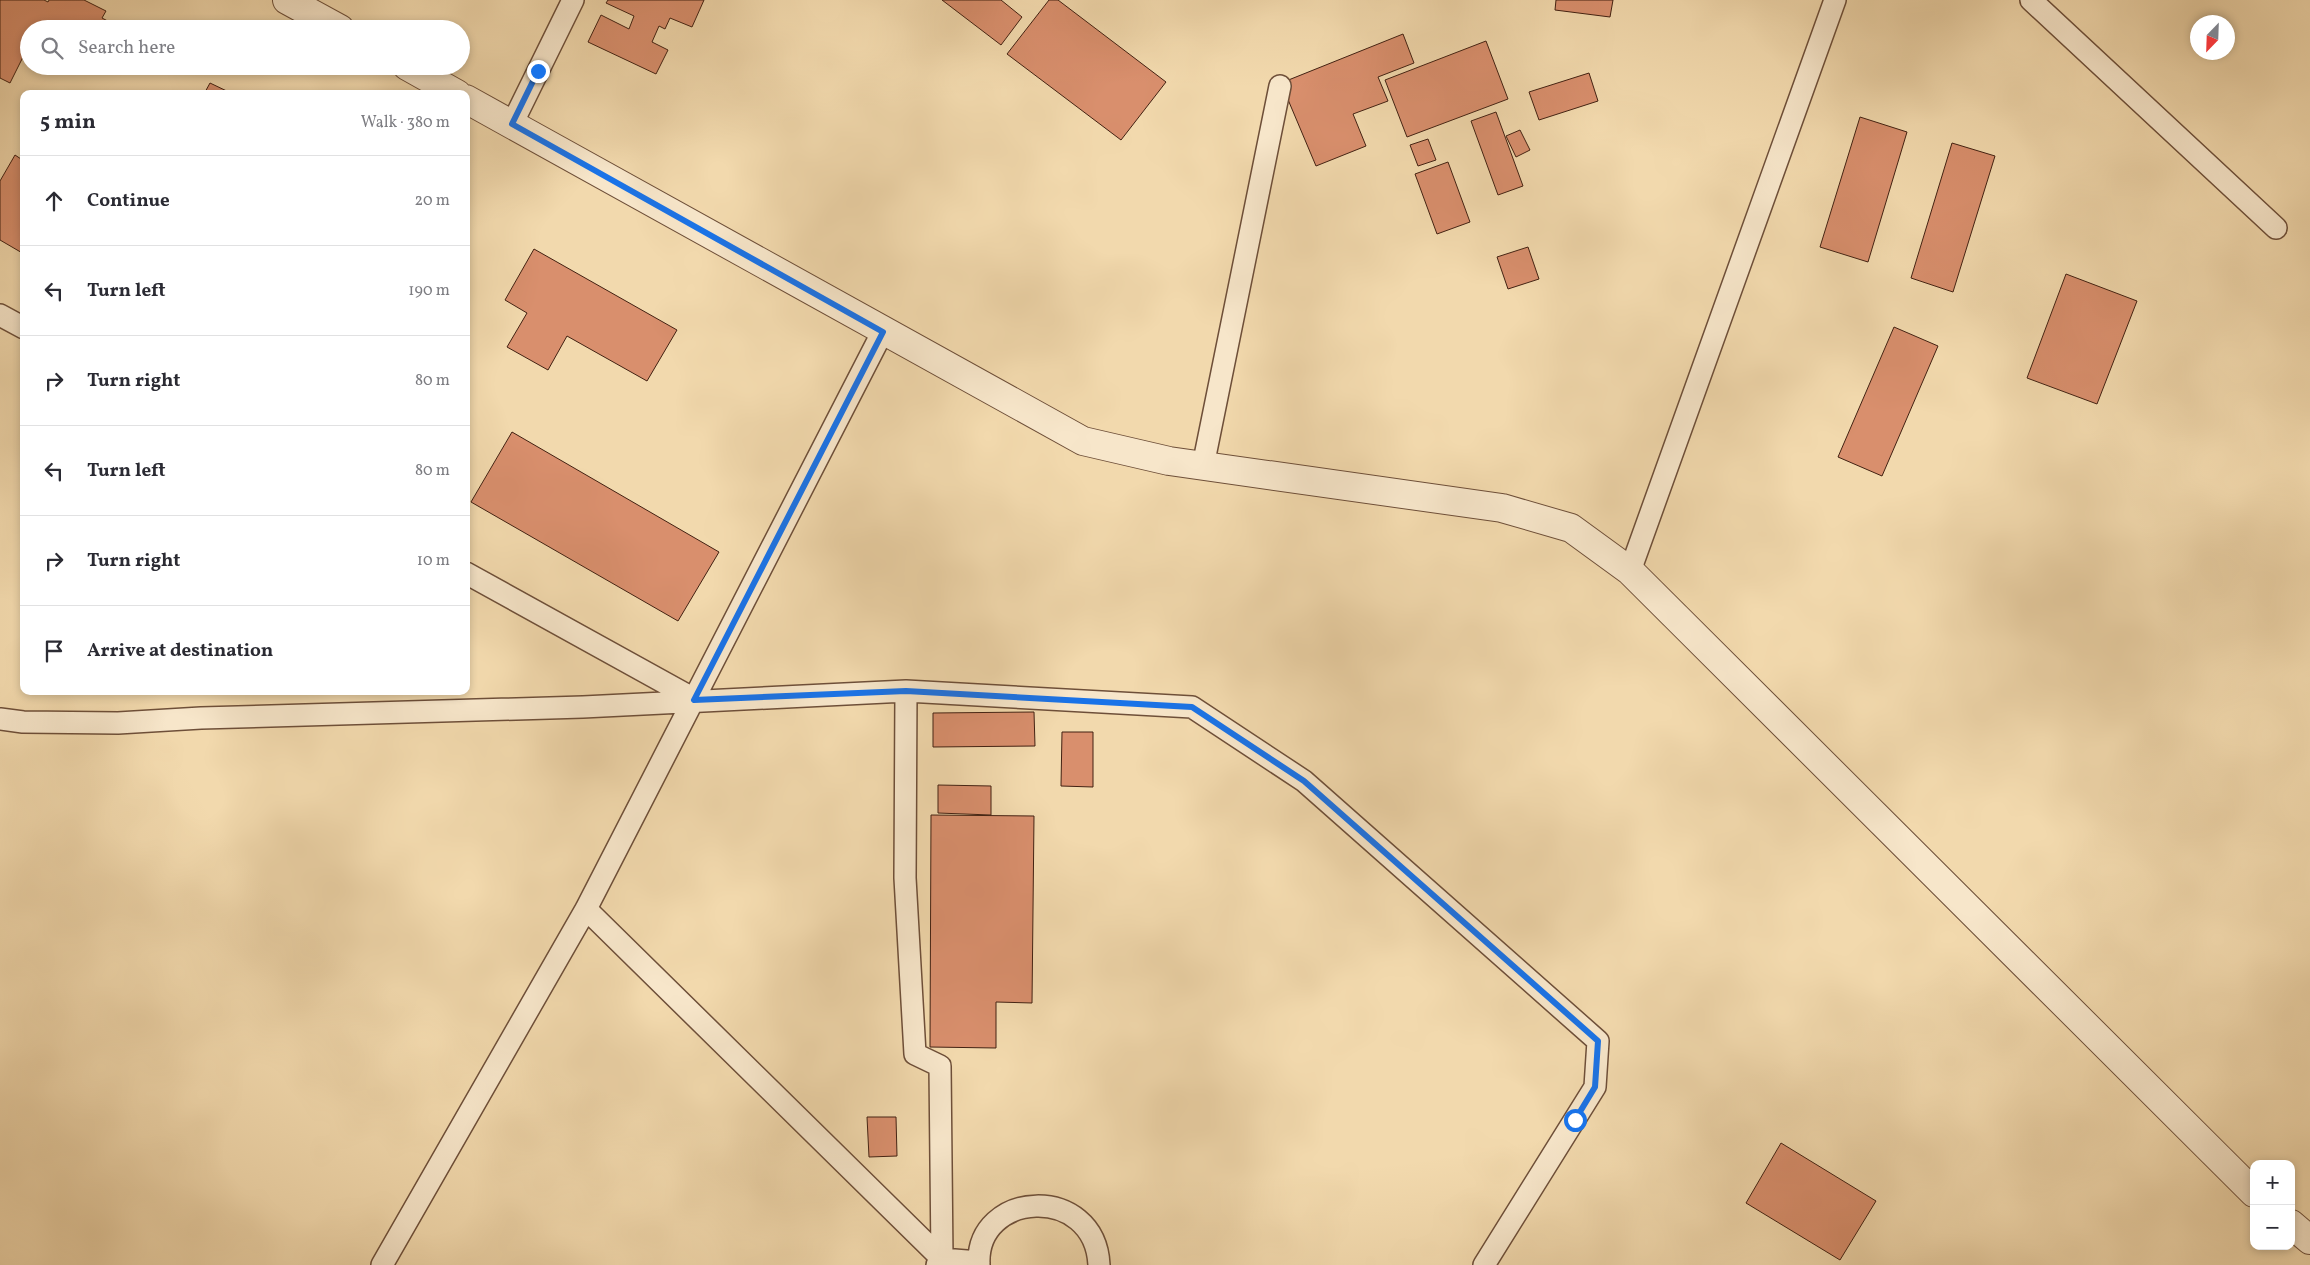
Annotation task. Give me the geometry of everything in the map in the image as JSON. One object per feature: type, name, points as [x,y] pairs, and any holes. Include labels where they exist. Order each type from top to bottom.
[{"type":"street","points":[[287,0],[324,20]]},
{"type":"street","points":[[423,75],[450,90]]},
{"type":"street","points":[[470,101],[883,332],[1084,441],[1169,461],[1502,508],[1571,528],[1630,571],[2250,1189]]},
{"type":"street","points":[[2295,1227],[2310,1240]]},
{"type":"lane","points":[[512,124],[573,0]]},
{"type":"lane","points":[[1630,571],[1835,0]]},
{"type":"lane","points":[[2031,0],[2276,228]]},
{"type":"lane","points":[[1203,466],[1280,86]]},
{"type":"lane","points":[[0,315],[20,326]]},
{"type":"lane","points":[[382,1265],[586,909],[883,332]]},
{"type":"lane","points":[[470,575],[694,700]]},
{"type":"lane","points":[[906,691],[905,878],[915,1054],[940,1066],[940,1262]]},
{"type":"lane","points":[[0,719],[32,723],[118,723],[201,718],[583,706],[906,691],[1192,707],[1304,781],[1598,1041],[1595,1087],[1484,1265]]},
{"type":"lane","points":[[586,909],[940,1262],[979,1263],[983,1243],[992,1226],[1007,1214],[1025,1206],[1044,1205],[1063,1209],[1079,1220],[1091,1234],[1098,1252],[1099,1265]]},
{"type":"building","points":[[0,0],[44,0],[48,2],[49,0],[84,0],[106,11],[102,18],[106,20],[20,20],[20,63],[10,83],[0,78]]},
{"type":"building","points":[[608,0],[704,0],[692,27],[670,18],[665,29],[659,26],[652,42],[668,50],[656,74],[588,42],[601,15],[629,29],[634,16],[606,3]]},
{"type":"building","points":[[942,0],[1001,0],[1022,17],[1001,45]]},
{"type":"building","points":[[1049,0],[1058,0],[1166,82],[1121,140],[1007,54]]},
{"type":"building","points":[[1556,0],[1613,0],[1610,17],[1555,10]]},
{"type":"building","points":[[1403,34],[1414,63],[1378,77],[1388,101],[1353,114],[1366,146],[1316,166],[1281,83]]},
{"type":"building","points":[[1486,41],[1508,99],[1407,137],[1385,80]]},
{"type":"building","points":[[1589,73],[1598,101],[1539,120],[1529,92]]},
{"type":"building","points":[[210,83],[225,90],[206,90]]},
{"type":"building","points":[[1496,112],[1523,186],[1498,195],[1471,121]]},
{"type":"building","points":[[1860,117],[1907,132],[1868,262],[1820,247]]},
{"type":"building","points":[[1520,130],[1530,150],[1516,157],[1506,136]]},
{"type":"building","points":[[1428,139],[1436,160],[1418,166],[1410,145]]},
{"type":"building","points":[[1952,143],[1995,156],[1953,292],[1911,278]]},
{"type":"building","points":[[15,155],[20,158],[20,252],[0,240],[0,181]]},
{"type":"building","points":[[1448,162],[1470,222],[1437,234],[1415,174]]},
{"type":"building","points":[[1528,247],[1539,279],[1508,289],[1497,257]]},
{"type":"building","points":[[534,249],[677,330],[647,381],[567,336],[548,370],[507,347],[527,313],[505,300]]},
{"type":"building","points":[[2066,274],[2137,301],[2097,404],[2027,378]]},
{"type":"building","points":[[1894,327],[1938,346],[1882,476],[1838,457]]},
{"type":"building","points":[[512,432],[719,552],[678,621],[471,502]]},
{"type":"building","points":[[1034,712],[1035,746],[933,747],[933,713]]},
{"type":"building","points":[[1062,732],[1093,732],[1093,787],[1061,786]]},
{"type":"building","points":[[938,785],[991,786],[991,815],[938,813]]},
{"type":"building","points":[[931,815],[1034,816],[1032,1003],[996,1002],[996,1048],[930,1047]]},
{"type":"building","points":[[867,1117],[896,1117],[897,1156],[869,1157]]},
{"type":"building","points":[[1781,1143],[1876,1201],[1840,1260],[1746,1203]]},
{"type":"route","points":[[538,71],[512,124],[883,332],[694,700],[906,691],[1192,707],[1304,781],[1598,1041],[1595,1087],[1575,1120]]}]
